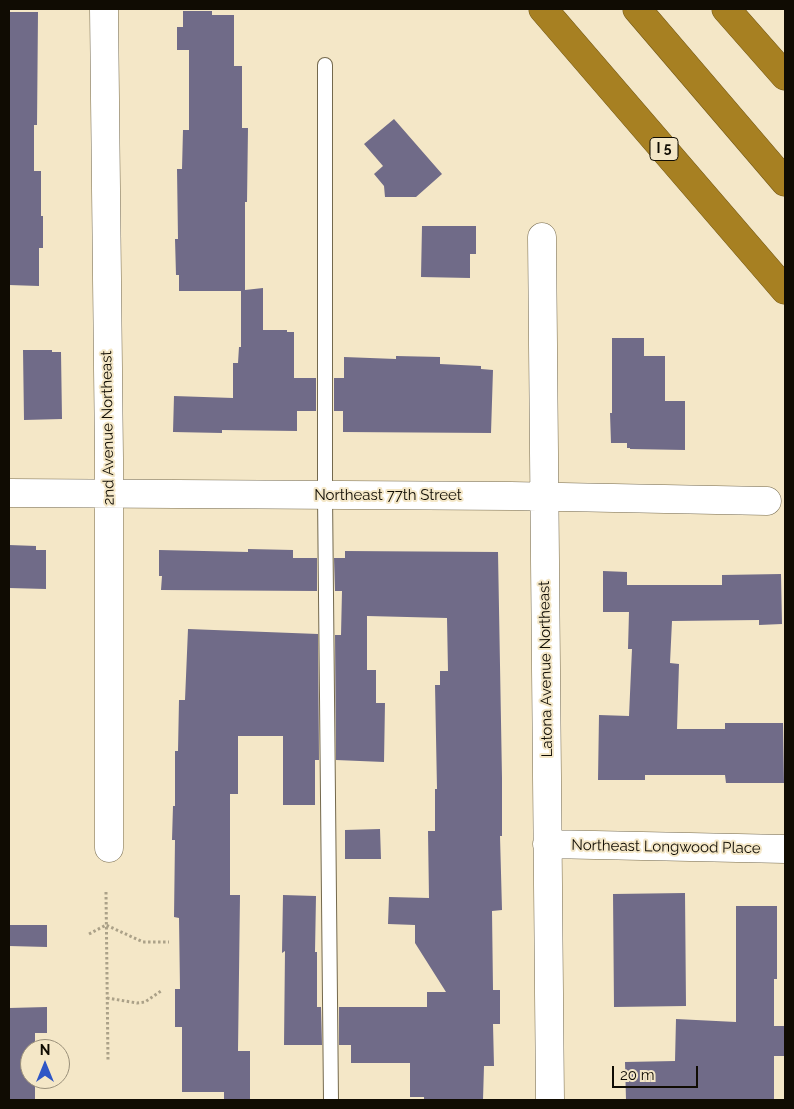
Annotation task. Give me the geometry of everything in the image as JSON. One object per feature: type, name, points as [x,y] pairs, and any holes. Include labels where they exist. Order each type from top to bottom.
[{"type":"highway","name":"I 5","points":[[543,9],[785,290]]},
{"type":"highway","points":[[637,9],[785,182]]},
{"type":"highway","points":[[729,11],[785,76]]},
{"type":"street","name":"2nd Avenue Northeast","points":[[104,9],[109,494],[109,848]]},
{"type":"street","name":"Latona Avenue Northeast","points":[[542,237],[550,1100]]},
{"type":"street","name":"Northeast 77th Street","points":[[9,493],[544,496],[767,501]]},
{"type":"street","name":"Northeast Longwood Place","points":[[548,844],[785,849]]},
{"type":"lane","points":[[326,64],[325,495],[331,1100]]},
{"type":"path","points":[[106,892],[108,1061]]},
{"type":"path","points":[[89,934],[106,925]]},
{"type":"path","points":[[106,925],[143,942],[169,942]]},
{"type":"path","points":[[107,998],[145,1002],[161,991]]},
{"type":"building","points":[[183,11],[212,11],[212,15],[234,15],[234,66],[242,66],[242,128],[248,128],[247,202],[245,202],[245,290],[263,288],[263,330],[287,330],[287,332],[294,332],[294,378],[316,378],[316,411],[297,411],[297,431],[222,430],[222,433],[173,432],[174,396],[233,398],[233,363],[238,363],[239,347],[241,347],[241,291],[179,291],[179,275],[176,275],[175,239],[178,239],[177,169],[182,169],[183,130],[189,130],[189,50],[177,50],[177,27],[183,27]]},
{"type":"building","points":[[9,12],[38,12],[37,125],[34,125],[34,171],[41,171],[41,216],[43,216],[43,248],[39,248],[39,286],[9,285]]},
{"type":"building","points":[[394,119],[442,174],[416,197],[385,197],[384,186],[374,174],[383,166],[364,144]]},
{"type":"building","points":[[422,226],[476,226],[476,254],[470,254],[470,278],[421,277]]},
{"type":"building","points":[[612,338],[644,338],[644,356],[665,356],[665,401],[685,401],[685,450],[630,449],[627,448],[627,443],[611,443]]},
{"type":"building","points":[[23,350],[52,350],[52,352],[61,352],[62,419],[24,420]]},
{"type":"building","points":[[396,356],[440,357],[440,364],[481,366],[481,369],[493,370],[491,433],[343,432],[343,411],[334,411],[334,378],[344,378],[344,357],[396,359]]},
{"type":"building","points":[[9,545],[36,546],[36,550],[46,550],[46,589],[9,588]]},
{"type":"building","points":[[248,549],[293,550],[293,558],[317,558],[317,591],[161,590],[162,576],[159,576],[159,550],[248,552]]},
{"type":"building","points":[[345,551],[498,552],[502,910],[492,911],[493,990],[500,990],[500,1024],[493,1024],[494,1066],[484,1066],[483,1100],[424,1100],[424,1097],[410,1097],[410,1063],[351,1063],[351,1045],[339,1045],[339,1007],[427,1007],[427,992],[446,992],[415,943],[415,925],[388,924],[389,897],[429,898],[428,831],[435,831],[435,789],[437,789],[435,685],[440,685],[440,671],[448,671],[447,618],[367,616],[367,670],[376,670],[376,703],[385,703],[384,762],[336,760],[335,635],[341,635],[342,591],[335,591],[334,558],[345,558]]},
{"type":"building","points":[[603,571],[627,572],[627,585],[722,585],[722,575],[781,574],[782,624],[759,625],[759,620],[672,621],[670,663],[679,664],[677,729],[725,729],[725,723],[783,723],[784,783],[726,783],[725,775],[645,775],[645,780],[598,780],[599,715],[629,716],[632,649],[628,649],[629,612],[603,612]]},
{"type":"building","points":[[188,629],[318,634],[319,760],[315,760],[315,805],[283,805],[283,736],[238,736],[238,794],[230,794],[230,895],[240,895],[238,1051],[250,1051],[250,1099],[224,1099],[224,1092],[182,1092],[182,1027],[175,1027],[175,989],[180,989],[179,918],[174,917],[175,840],[172,840],[173,806],[175,806],[175,751],[178,751],[179,700],[185,700]]},
{"type":"building","points":[[380,829],[381,859],[345,859],[345,830]]},
{"type":"building","points":[[685,893],[686,1006],[614,1007],[613,894]]},
{"type":"building","points":[[283,895],[316,896],[315,952],[317,952],[317,1007],[321,1007],[322,1045],[284,1045],[285,951],[282,953]]},
{"type":"building","points":[[736,906],[777,906],[777,979],[774,979],[774,1026],[785,1026],[785,1056],[774,1056],[774,1100],[626,1100],[625,1062],[675,1061],[676,1019],[736,1022]]},
{"type":"building","points":[[9,925],[47,925],[47,947],[9,946]]},
{"type":"building","points":[[47,1007],[47,1033],[35,1033],[35,1039],[20,1039],[20,1089],[35,1089],[35,1100],[9,1100],[9,1008]]}]
